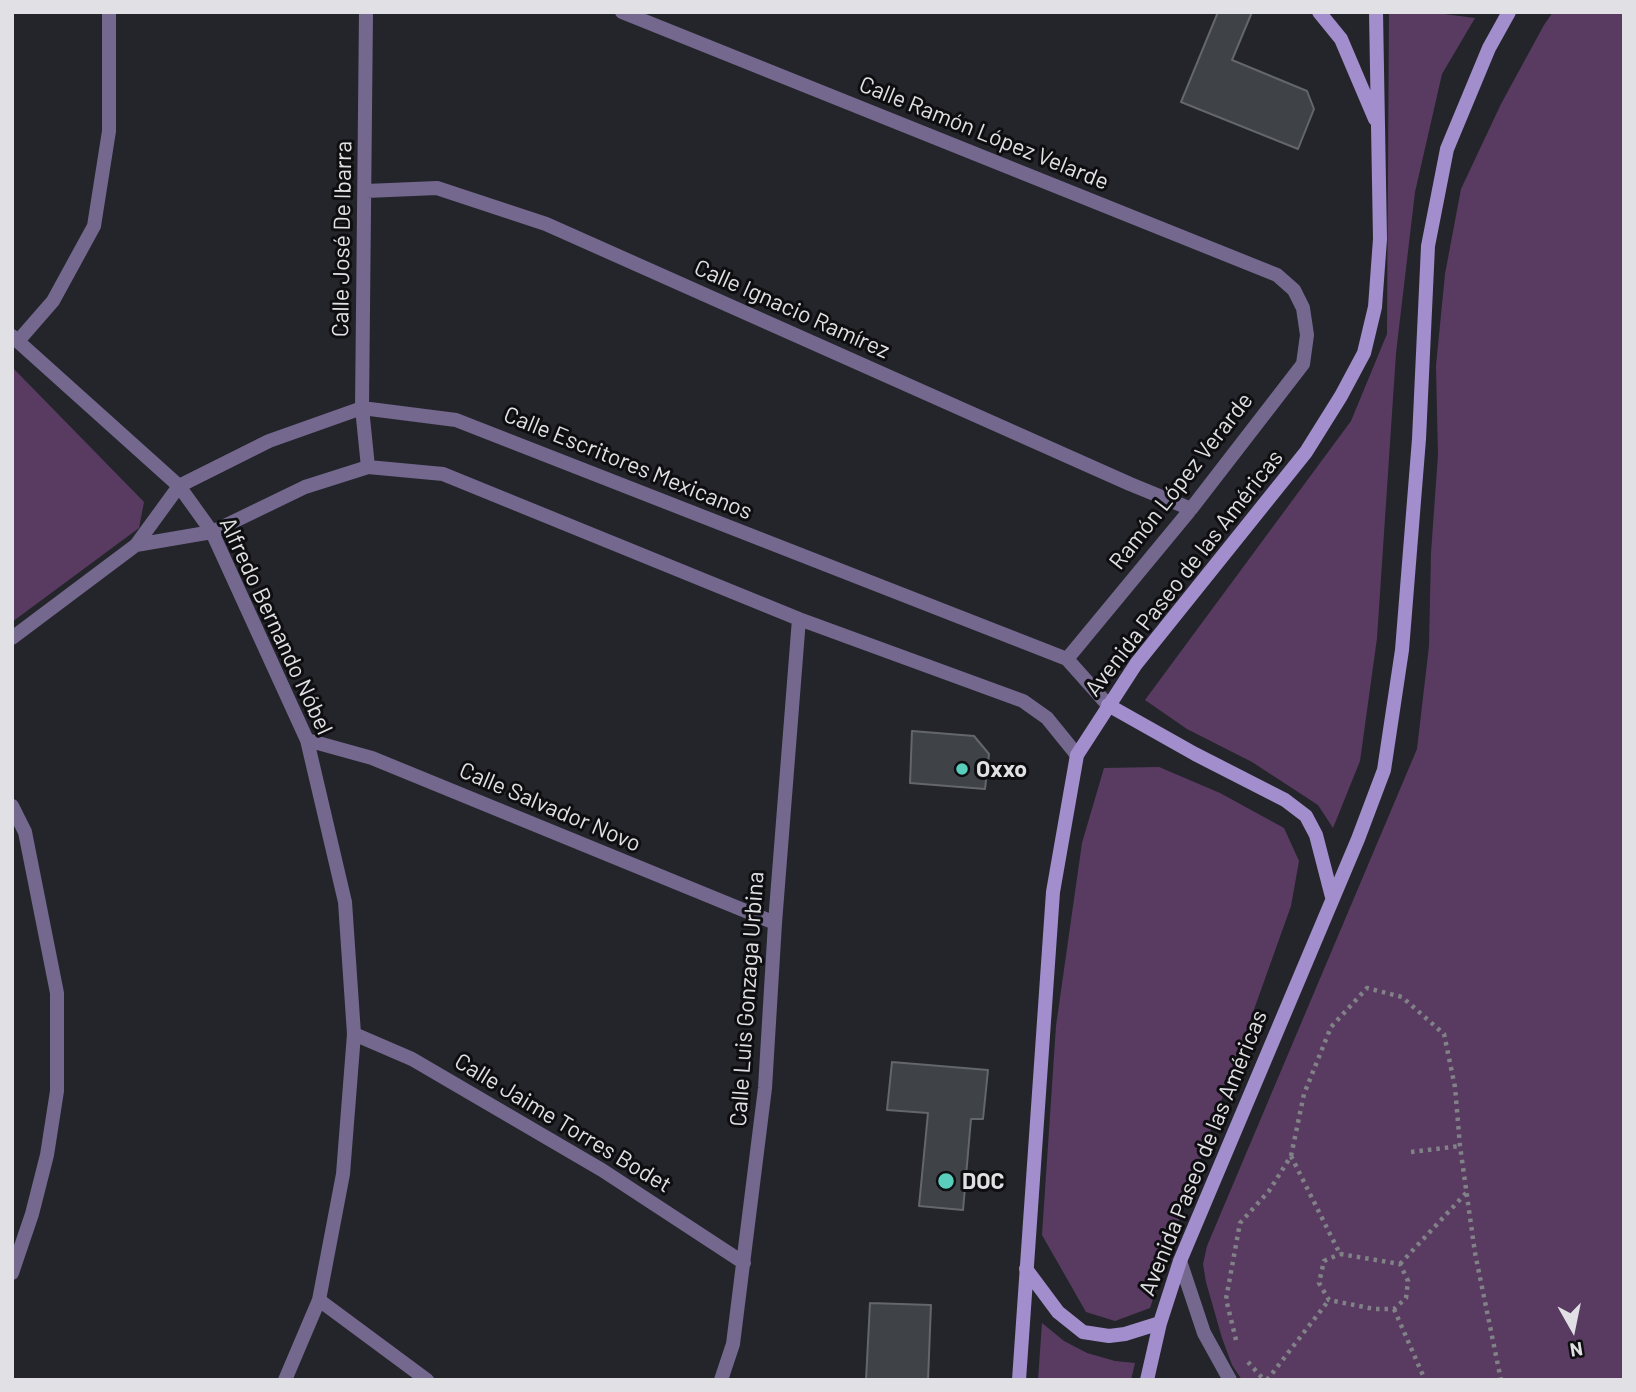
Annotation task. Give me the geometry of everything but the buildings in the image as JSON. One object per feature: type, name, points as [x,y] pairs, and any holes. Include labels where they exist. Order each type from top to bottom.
[{"type":"main road","points":[[1319,12],[1341,39],[1377,125]]},
{"type":"main road","name":"Avenida Paseo de las Américas","points":[[1018,1380],[1053,892],[1077,755],[1136,664],[1306,452],[1364,353],[1375,307],[1380,239],[1376,12]]},
{"type":"main road","name":"Avenida Paseo de las Américas","points":[[1147,1380],[1160,1324],[1180,1261],[1358,839],[1384,770],[1402,650],[1419,439],[1428,246],[1447,149],[1489,48],[1509,12]]},
{"type":"main road","points":[[1108,705],[1285,800],[1306,816],[1317,835],[1332,897]]},
{"type":"main road","points":[[1026,1269],[1058,1312],[1083,1332],[1109,1336],[1160,1324]]},
{"type":"street","points":[[16,338],[53,301],[94,226],[109,131],[109,12]]},
{"type":"street","name":"Calle José De Ibarra","points":[[366,12],[362,408],[368,467]]},
{"type":"street","name":"Calle Ramón López Velarde","points":[[622,12],[1276,275],[1294,290],[1303,308],[1305,321]]},
{"type":"street","name":"Calle Ignacio Ramírez","points":[[366,191],[438,188],[546,224],[1191,509]]},
{"type":"street","name":"Ramón López Verarde","points":[[1067,659],[1191,509],[1303,364],[1307,335],[1305,321]]},
{"type":"street","name":"Alfredo Bernando Nóbel","points":[[16,338],[178,486],[212,532],[307,740],[345,902],[354,1034],[343,1174],[319,1300],[285,1380]]},
{"type":"street","name":"Calle Escritores Mexicanos","points":[[12,638],[136,545],[178,486],[269,441],[362,408],[456,420],[1067,659],[1108,705]]},
{"type":"street","name":"Calle Escritores Mexicanos","points":[[136,545],[212,532],[305,487],[368,467],[443,474],[799,619],[1023,701],[1047,718],[1077,755]]},
{"type":"street","name":"Calle Luis Gonzaga Urbina","points":[[721,1380],[733,1344],[765,1088],[799,619]]},
{"type":"street","name":"Calle Salvador Novo","points":[[307,740],[372,758],[775,923]]},
{"type":"street","points":[[12,806],[25,832],[57,993],[57,1091],[47,1155],[32,1214],[12,1273]]},
{"type":"street","name":"Calle Jaime Torres Bodet","points":[[354,1034],[412,1059],[590,1163],[744,1263]]},
{"type":"street","points":[[1180,1261],[1203,1333],[1230,1380]]},
{"type":"street","points":[[319,1300],[427,1380]]},
{"type":"path","points":[[1329,1300],[1266,1380],[1240,1353],[1226,1299],[1240,1223],[1269,1191],[1292,1156],[1304,1094],[1331,1027],[1367,988],[1402,997],[1444,1034],[1455,1087],[1460,1146],[1475,1252],[1501,1380]]},
{"type":"path","points":[[1411,1152],[1460,1146]]},
{"type":"path","points":[[1292,1156],[1340,1254]]},
{"type":"path","points":[[1400,1264],[1467,1192]]},
{"type":"path","points":[[1340,1254],[1400,1264],[1408,1281],[1406,1298],[1394,1309],[1374,1309],[1329,1300],[1319,1283],[1324,1261],[1340,1254]]},
{"type":"path","points":[[1394,1309],[1425,1380]]},
{"type":"shaded area","points":[[1389,12],[1429,12],[1475,18],[1442,74],[1415,192],[1396,353],[1377,638],[1360,761],[1333,828],[1318,805],[1252,762],[1187,729],[1145,700],[1351,421],[1387,334]]},
{"type":"shaded area","points":[[1553,12],[1624,12],[1624,1380],[1242,1380],[1232,1365],[1222,1338],[1206,1282],[1203,1264],[1207,1246],[1417,749],[1429,646],[1431,553],[1438,455],[1436,366],[1445,274],[1461,189],[1501,104]]},
{"type":"shaded area","points":[[12,367],[144,502],[139,528],[12,622]]},
{"type":"shaded area","points":[[1159,767],[1220,793],[1284,828],[1299,861],[1291,906],[1150,1308],[1115,1321],[1086,1312],[1042,1235],[1056,1026],[1082,843],[1104,768]]},
{"type":"shaded area","points":[[1042,1323],[1064,1341],[1087,1353],[1115,1361],[1135,1363],[1131,1380],[1038,1380]]},
{"type":"place","name":"Oxxo","points":[[962,769]]},
{"type":"place","name":"DOC","points":[[946,1181]]}]
